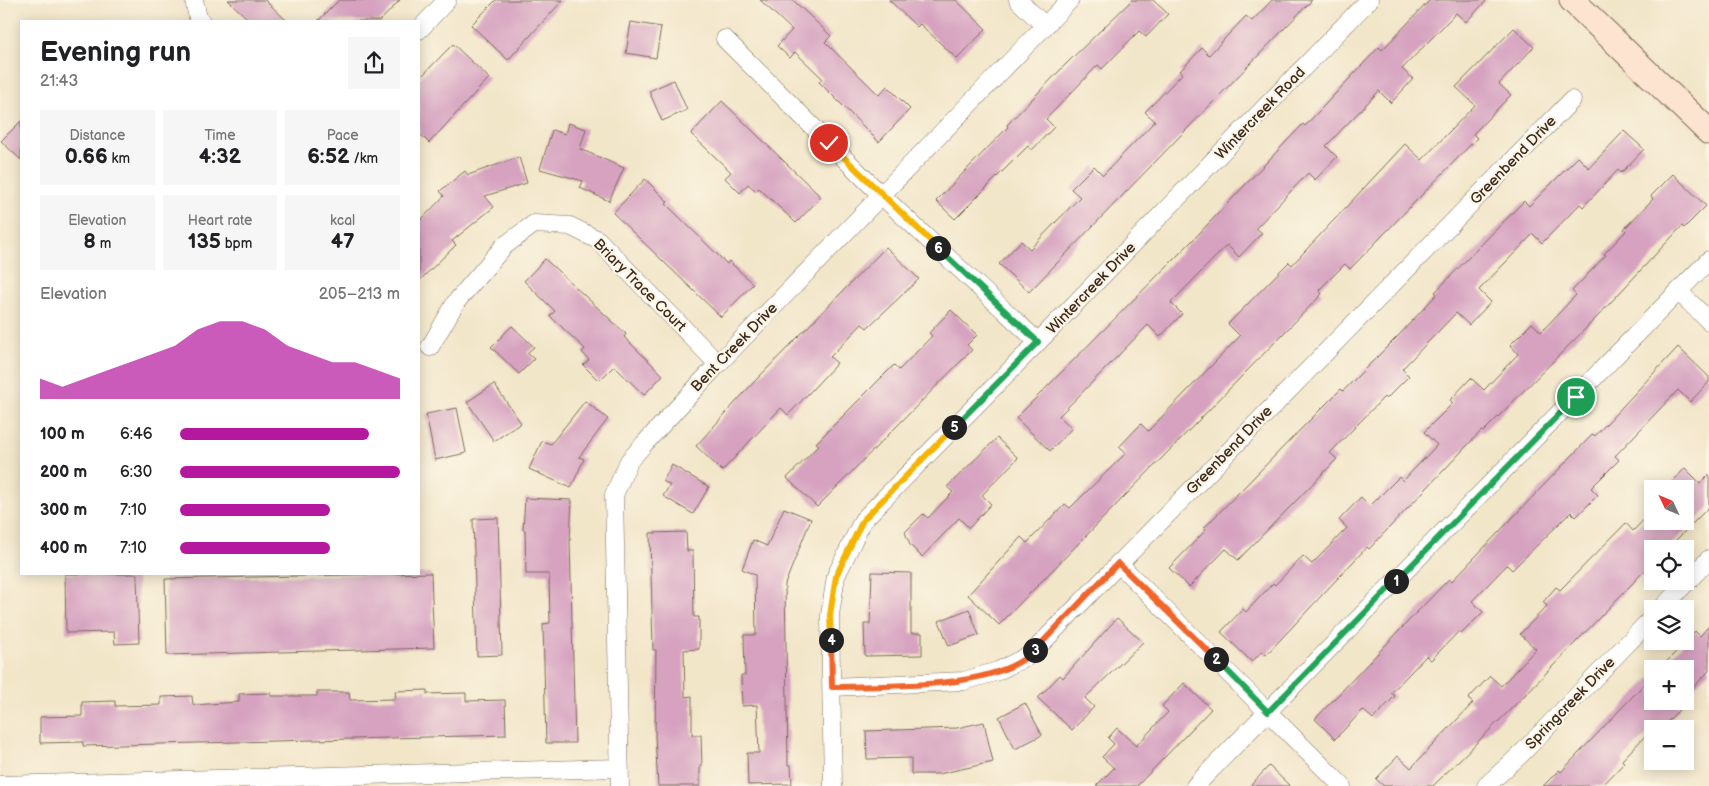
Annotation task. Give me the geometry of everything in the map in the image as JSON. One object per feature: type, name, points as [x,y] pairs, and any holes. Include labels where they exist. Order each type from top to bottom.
[{"type":"main road","points":[[1572,0],[1709,132]]},
{"type":"street","points":[[194,0],[200,20]]},
{"type":"street","points":[[420,29],[447,0]]},
{"type":"street","points":[[1018,0],[1045,26]]},
{"type":"street","name":"Bent Creek Drive","points":[[620,786],[614,495],[629,461],[718,364],[1070,0]]},
{"type":"street","name":"Wintercreek Road","points":[[1151,225],[1364,1]]},
{"type":"street","points":[[725,39],[881,195],[1038,342]]},
{"type":"street","name":"Greenbend Drive","points":[[832,687],[964,681],[998,671],[1030,655],[1572,100]]},
{"type":"street","name":"Briary Trace Court","points":[[430,347],[456,302],[504,246],[534,224],[570,226],[598,240],[718,364]]},
{"type":"street","name":"Wintercreek Drive","points":[[833,786],[830,615],[836,576],[863,520],[1151,225]]},
{"type":"street","points":[[1195,786],[1709,260]]},
{"type":"street","points":[[1678,292],[1709,321]]},
{"type":"street","points":[[1670,600],[1709,559]]},
{"type":"street","points":[[1118,563],[1342,786]]},
{"type":"street","name":"Springcreek Drive","points":[[1486,786],[1520,755],[1644,626]]},
{"type":"street","points":[[0,785],[400,780],[619,768]]},
{"type":"building","points":[[228,0],[265,0],[286,20],[249,20]]},
{"type":"building","points":[[339,0],[400,0],[381,20],[319,20]]},
{"type":"building","points":[[496,0],[563,0],[508,60],[471,25]]},
{"type":"building","points":[[760,0],[793,0],[831,36],[825,42],[879,95],[887,86],[910,109],[879,142],[819,82],[822,78],[795,52],[790,58],[777,46],[792,30]]},
{"type":"building","points":[[889,0],[956,0],[986,29],[957,59],[920,24],[917,27]]},
{"type":"building","points":[[1132,0],[1153,0],[1168,14],[1146,37],[1139,31],[1102,69],[1098,65],[1046,119],[1054,127],[1032,150],[1028,146],[955,219],[936,201],[1066,64]]},
{"type":"building","points":[[1272,0],[1312,0],[1029,292],[999,264],[1021,241],[1030,249],[1080,197],[1071,189],[1094,166],[1103,175],[1155,121],[1145,112],[1182,74],[1180,71],[1202,48],[1209,55],[1246,16],[1252,21]]},
{"type":"building","points":[[1430,0],[1487,0],[1466,22],[1456,13],[1402,69],[1413,79],[1391,103],[1379,91],[1326,146],[1337,157],[1315,180],[1308,173],[1256,228],[1262,233],[1239,257],[1227,245],[1171,303],[1182,314],[1160,337],[1148,325],[1059,416],[1072,428],[1050,451],[1016,418],[1191,242],[1303,124],[1305,126],[1379,47],[1382,50]]},
{"type":"building","points":[[631,22],[661,27],[656,58],[626,53]]},
{"type":"building","points":[[1514,28],[1534,47],[1499,84],[1511,95],[1473,134],[1477,138],[1350,269],[1345,264],[1319,290],[1322,294],[999,625],[968,595],[1021,537],[1027,543],[1065,504],[1070,508],[1126,453],[1119,447],[1141,424],[1148,431],[1188,390],[1240,336],[1228,324],[1289,262],[1292,265],[1405,144],[1422,160],[1475,105],[1456,87]]},
{"type":"building","points":[[453,44],[489,78],[429,143],[420,134],[420,78]]},
{"type":"building","points":[[674,80],[687,110],[662,121],[649,91]]},
{"type":"building","points":[[722,101],[821,197],[796,223],[759,188],[756,191],[748,184],[740,193],[725,178],[731,172],[691,134]]},
{"type":"building","points":[[20,122],[20,159],[1,141]]},
{"type":"building","points":[[568,123],[586,129],[580,149],[624,168],[609,201],[580,188],[583,181],[540,169],[552,130],[565,134]]},
{"type":"building","points":[[1624,131],[1644,149],[1621,173],[1618,170],[1583,207],[1580,204],[1542,243],[1533,234],[1479,290],[1491,302],[1469,325],[1456,313],[1402,369],[1409,376],[1386,399],[1384,397],[1330,453],[1337,459],[1238,560],[1226,549],[1189,587],[1169,568],[1206,530],[1204,528],[1303,427],[1341,389],[1343,391],[1399,335],[1437,294],[1435,292],[1524,201],[1529,206],[1578,157],[1589,168]]},
{"type":"building","points":[[519,157],[527,183],[485,196],[494,207],[452,241],[456,245],[420,280],[420,221],[444,196],[440,191],[465,171],[468,175]]},
{"type":"building","points":[[1673,174],[1706,206],[1684,228],[1682,226],[1598,316],[1483,432],[1481,431],[1369,549],[1367,547],[1266,655],[1262,651],[1252,662],[1221,632],[1243,609],[1246,612],[1273,583],[1275,585],[1303,556],[1312,564],[1347,528],[1339,520],[1361,497],[1370,506],[1399,477],[1403,481],[1437,445],[1424,432],[1453,403],[1450,400],[1471,378],[1484,390],[1518,354],[1510,345],[1532,323],[1541,332],[1576,295],[1572,291],[1606,255],[1604,254],[1626,231],[1624,229],[1653,199],[1651,196]]},
{"type":"building","points":[[645,179],[668,202],[666,204],[727,264],[729,261],[753,284],[721,317],[613,213]]},
{"type":"building","points":[[886,247],[919,279],[867,328],[862,324],[830,357],[837,363],[810,392],[788,415],[781,408],[722,471],[696,446],[754,382]]},
{"type":"building","points":[[545,259],[626,334],[624,337],[663,375],[644,395],[614,366],[599,381],[583,365],[589,360],[582,352],[585,349],[550,316],[555,311],[524,281]]},
{"type":"building","points":[[951,310],[977,335],[967,345],[972,350],[817,507],[787,478],[819,445],[816,443],[894,365],[899,370],[932,336],[929,333]]},
{"type":"building","points":[[512,326],[534,347],[527,353],[534,359],[519,374],[491,347]]},
{"type":"building","points":[[1678,347],[1709,377],[1709,382],[1690,402],[1678,390],[1615,456],[1619,460],[1591,488],[1598,495],[1576,517],[1571,512],[1512,570],[1507,565],[1472,601],[1483,612],[1461,634],[1459,631],[1431,660],[1426,656],[1391,693],[1395,696],[1373,719],[1363,710],[1335,739],[1315,719],[1449,579],[1451,582],[1593,434],[1595,436]]},
{"type":"building","points":[[494,384],[521,423],[494,441],[467,402]]},
{"type":"building","points":[[585,401],[608,419],[579,457],[584,459],[571,488],[529,469],[542,441],[551,444]]},
{"type":"building","points":[[457,408],[466,453],[435,460],[426,414]]},
{"type":"building","points":[[997,438],[1018,458],[982,495],[991,504],[969,528],[959,518],[922,557],[910,545],[905,532],[923,514],[928,518],[953,492],[947,487]]},
{"type":"building","points":[[672,465],[709,487],[693,514],[663,496],[670,485],[663,481]]},
{"type":"building","points":[[1685,468],[1700,483],[1709,474],[1709,507],[1694,522],[1694,480],[1674,480]]},
{"type":"building","points":[[525,498],[572,500],[570,541],[575,743],[546,743],[543,624],[550,623],[549,574],[526,574],[525,530],[523,530]]},
{"type":"building","points":[[784,508],[811,519],[785,584],[788,765],[791,765],[792,784],[748,785],[747,753],[759,753],[757,705],[742,706],[741,675],[745,675],[744,635],[756,635],[755,575],[742,569],[753,540],[767,546]]},
{"type":"building","points":[[498,518],[502,655],[477,656],[473,519]]},
{"type":"building","points":[[1644,519],[1644,530],[1686,530],[1676,540],[1644,540],[1644,571],[1524,696],[1433,786],[1384,786],[1376,779],[1398,756],[1411,768],[1473,703],[1468,699],[1490,676],[1501,686],[1536,649],[1520,634],[1547,606],[1543,602],[1556,587],[1560,590],[1626,523],[1633,531]]},
{"type":"building","points":[[686,532],[687,551],[693,551],[694,617],[699,617],[699,649],[684,650],[685,697],[692,696],[692,735],[701,735],[702,766],[700,766],[700,786],[658,786],[655,736],[656,650],[653,650],[650,533]]},
{"type":"building","points":[[872,572],[911,573],[911,633],[922,633],[922,655],[865,656],[864,624],[870,624]]},
{"type":"building","points":[[420,573],[431,573],[434,648],[167,655],[165,579],[420,575]]},
{"type":"building","points":[[65,575],[137,575],[139,643],[115,644],[114,632],[66,633]]},
{"type":"building","points":[[969,609],[979,635],[949,646],[939,621]]},
{"type":"building","points":[[1117,618],[1143,642],[1085,698],[1094,707],[1072,730],[1038,698],[1060,675],[1063,678]]},
{"type":"building","points":[[1709,626],[1709,671],[1694,687],[1694,660],[1668,660],[1678,650],[1694,650],[1694,632],[1700,636]]},
{"type":"building","points":[[1184,683],[1211,709],[1137,786],[1096,786],[1114,768],[1102,757],[1114,744],[1108,738],[1117,728],[1136,746],[1168,712],[1162,706]]},
{"type":"building","points":[[1644,684],[1644,710],[1679,710],[1669,720],[1644,720],[1644,737],[1622,760],[1624,763],[1602,786],[1543,786],[1559,770],[1561,772]]},
{"type":"building","points":[[427,690],[427,694],[466,693],[466,701],[505,700],[506,735],[83,746],[83,742],[40,743],[40,717],[82,716],[82,702],[115,701],[115,706],[161,705],[161,697],[192,696],[193,705],[239,702],[239,694],[271,693],[271,696],[317,696],[317,692],[349,692],[350,700],[396,699],[395,691]]},
{"type":"building","points":[[1025,703],[1042,735],[1015,749],[999,717]]},
{"type":"building","points":[[984,722],[993,762],[939,774],[911,774],[911,758],[867,759],[866,731],[957,728]]},
{"type":"building","points":[[1269,766],[1290,786],[1250,786]]},
{"type":"route","points":[[829,143],[881,195],[1038,342],[863,520],[836,576],[830,615],[832,687],[964,681],[998,671],[1030,655],[1118,563],[1268,712],[1576,397]]}]
